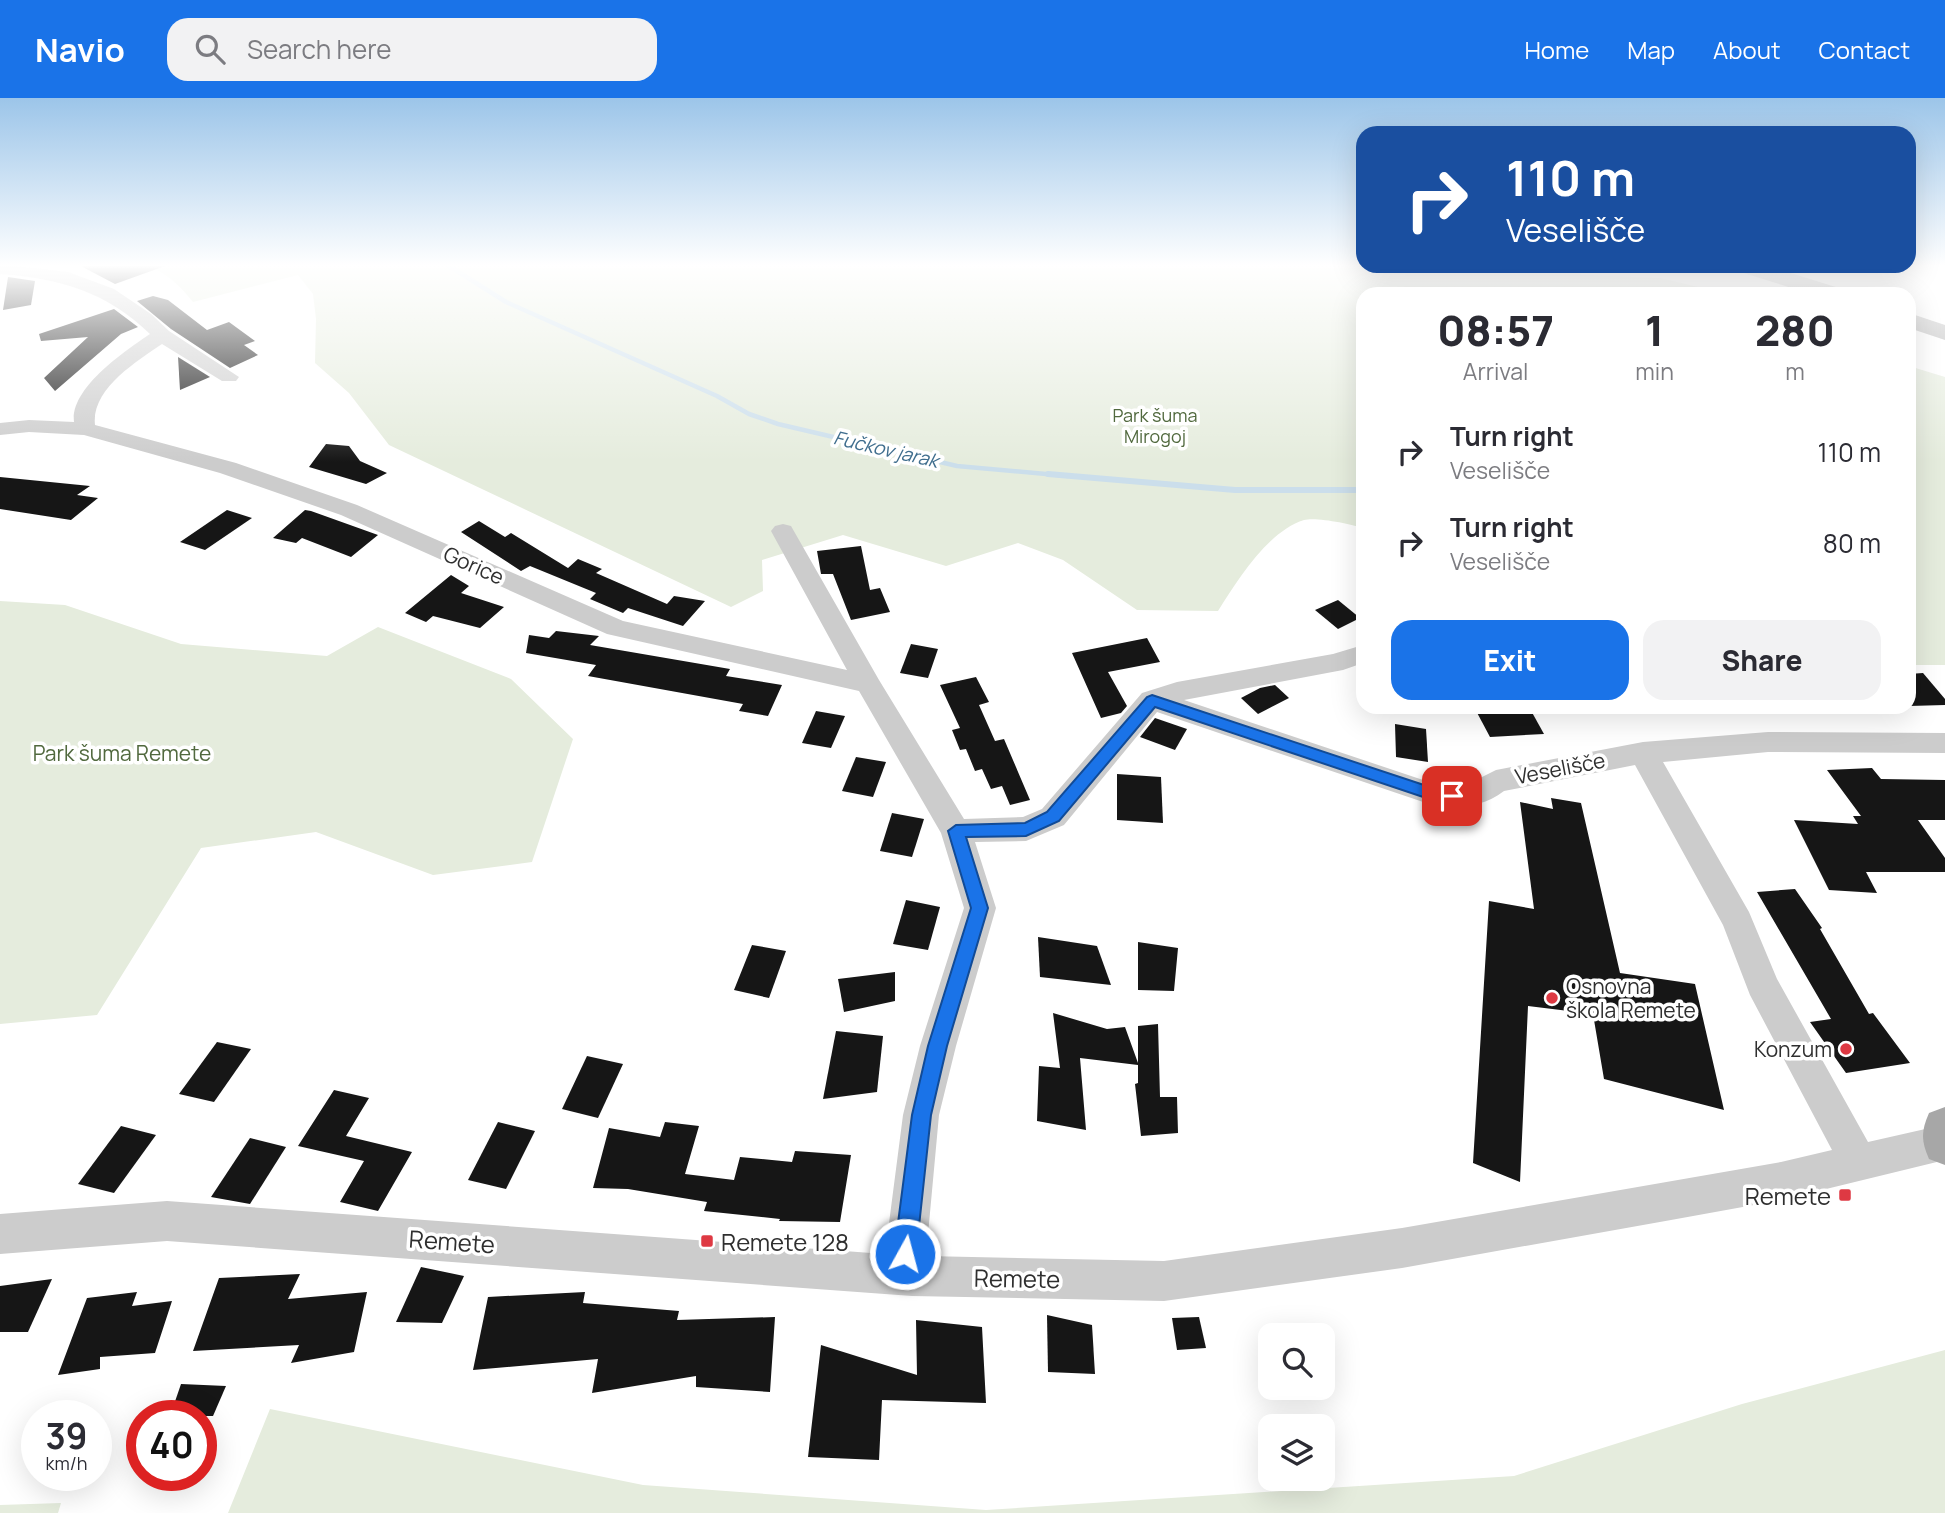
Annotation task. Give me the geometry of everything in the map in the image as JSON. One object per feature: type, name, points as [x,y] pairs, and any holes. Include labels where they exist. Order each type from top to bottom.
[{"type":"street","points":[[156,330],[229,377]]},
{"type":"street","points":[[85,429],[82,421],[84,412],[99,386],[162,335]]},
{"type":"street","name":"Gorice","points":[[0,429],[29,426],[85,429],[228,468],[349,510],[617,628],[868,684]]},
{"type":"street","points":[[783,531],[868,684],[956,831],[980,908],[938,1046],[921,1115],[905,1254],[912,1276]]},
{"type":"street","points":[[956,831],[1026,830],[1053,817],[1152,701],[1177,692],[1334,663],[1356,656]]},
{"type":"street","name":"Veselišče","points":[[1152,701],[1435,795],[1469,797],[1482,794],[1496,781],[1643,753],[1768,742],[1945,743]]},
{"type":"street","points":[[1643,753],[1738,922],[1762,984],[1859,1162]]},
{"type":"street","name":"Remete","points":[[0,1234],[167,1221],[912,1276],[1164,1281],[1415,1246],[1781,1181],[1944,1138]]},
{"type":"green space","name":"Park šuma Mirogoj","points":[[316,330],[1356,330],[1356,526],[1317,519],[1304,520],[1291,526],[1255,558],[1218,611],[1137,610],[1063,560],[1018,543],[946,566],[843,535],[762,560],[763,591],[731,607],[389,445],[349,393],[315,363]]},
{"type":"green space","points":[[1916,368],[1945,377],[1945,665],[1916,665]]},
{"type":"green space","name":"Park šuma Remete","points":[[0,601],[65,605],[181,644],[327,656],[378,627],[511,679],[573,739],[532,862],[433,875],[316,832],[201,848],[97,1015],[0,1024]]},
{"type":"green space","points":[[1945,1350],[1945,1513],[228,1513],[270,1409],[643,1485],[986,1510],[1281,1491],[1335,1491],[1335,1488],[1514,1476],[1742,1404]]},
{"type":"green space","points":[[61,1503],[58,1513],[0,1513],[0,1505]]},
{"type":"building","points":[[51,330],[131,330],[121,334],[55,391],[44,378],[88,337],[41,341],[39,334]]},
{"type":"building","points":[[173,330],[240,330],[255,341],[244,345],[258,355],[230,368]]},
{"type":"building","points":[[178,357],[210,377],[180,390]]},
{"type":"building","points":[[326,444],[349,446],[360,461],[387,473],[366,484],[309,467]]},
{"type":"building","points":[[0,477],[90,486],[77,495],[98,498],[71,520],[0,509]]},
{"type":"building","points":[[227,510],[252,518],[205,550],[180,542]]},
{"type":"building","points":[[305,510],[378,535],[351,557],[302,538],[296,543],[273,538]]},
{"type":"building","points":[[479,521],[505,537],[511,533],[568,568],[578,559],[602,569],[596,573],[667,604],[674,596],[705,601],[683,626],[628,608],[623,613],[590,599],[596,593],[530,566],[521,571],[461,532]]},
{"type":"building","points":[[861,546],[870,590],[880,588],[890,612],[851,620],[833,574],[821,574],[817,551]]},
{"type":"building","points":[[451,575],[469,586],[461,593],[504,607],[480,628],[433,616],[426,622],[405,613]]},
{"type":"building","points":[[1338,600],[1356,615],[1356,620],[1338,629],[1315,610]]},
{"type":"building","points":[[556,631],[599,636],[590,645],[730,669],[726,676],[782,685],[768,716],[739,711],[743,704],[588,676],[596,665],[526,653],[529,635],[549,638]]},
{"type":"building","points":[[1147,638],[1160,662],[1108,672],[1127,706],[1121,713],[1101,718],[1072,653]]},
{"type":"building","points":[[911,644],[938,649],[928,678],[900,673]]},
{"type":"building","points":[[1923,673],[1945,699],[1945,705],[1916,706],[1916,674]]},
{"type":"building","points":[[976,677],[989,702],[979,705],[995,741],[1004,739],[1030,800],[1010,805],[1002,786],[991,789],[982,769],[975,771],[966,749],[960,750],[952,730],[960,728],[940,685]]},
{"type":"building","points":[[1275,685],[1289,698],[1258,714],[1241,698],[1260,688]]},
{"type":"building","points":[[816,711],[845,716],[831,748],[802,743]]},
{"type":"building","points":[[1478,714],[1533,714],[1544,734],[1490,737]]},
{"type":"building","points":[[1155,718],[1187,729],[1175,750],[1140,737]]},
{"type":"building","points":[[1395,724],[1426,729],[1428,762],[1396,757]]},
{"type":"building","points":[[856,757],[886,762],[873,797],[842,791]]},
{"type":"building","points":[[1872,768],[1881,779],[1945,780],[1945,820],[1918,820],[1945,858],[1945,872],[1866,872],[1877,893],[1829,890],[1794,820],[1858,824],[1853,816],[1861,816],[1827,770]]},
{"type":"building","points":[[1117,774],[1161,777],[1163,823],[1117,820]]},
{"type":"building","points":[[1551,798],[1581,803],[1620,973],[1695,984],[1724,1110],[1604,1079],[1593,1014],[1528,1006],[1520,1182],[1473,1163],[1489,901],[1534,909],[1520,802],[1553,809]]},
{"type":"building","points":[[892,813],[924,819],[912,857],[880,851]]},
{"type":"building","points":[[1795,889],[1822,928],[1820,929],[1869,1014],[1873,1013],[1910,1063],[1846,1073],[1810,1022],[1831,1019],[1757,892]]},
{"type":"building","points":[[906,900],[940,907],[928,950],[893,944]]},
{"type":"building","points":[[1038,937],[1097,946],[1111,985],[1040,977]]},
{"type":"building","points":[[1138,942],[1178,948],[1174,991],[1138,990]]},
{"type":"building","points":[[752,945],[786,951],[769,998],[734,990]]},
{"type":"building","points":[[895,972],[895,1001],[844,1012],[838,979]]},
{"type":"building","points":[[1053,1013],[1107,1029],[1125,1027],[1138,1063],[1138,1026],[1158,1024],[1160,1097],[1177,1097],[1178,1133],[1141,1136],[1135,1084],[1138,1083],[1138,1065],[1080,1058],[1086,1130],[1037,1121],[1039,1066],[1060,1068]]},
{"type":"building","points":[[836,1031],[883,1036],[877,1092],[823,1099]]},
{"type":"building","points":[[217,1042],[251,1049],[214,1102],[179,1094]]},
{"type":"building","points":[[587,1056],[623,1064],[598,1118],[562,1109]]},
{"type":"building","points":[[334,1090],[369,1098],[346,1136],[412,1152],[378,1211],[340,1202],[364,1161],[298,1146]]},
{"type":"building","points":[[498,1122],[535,1131],[506,1189],[468,1180]]},
{"type":"building","points":[[665,1122],[699,1126],[685,1174],[734,1180],[740,1157],[792,1162],[795,1151],[851,1155],[840,1222],[779,1221],[780,1219],[704,1211],[707,1202],[628,1189],[593,1188],[609,1128],[660,1137]]},
{"type":"building","points":[[121,1126],[156,1135],[114,1193],[78,1184]]},
{"type":"building","points":[[250,1138],[286,1147],[250,1204],[211,1197]]},
{"type":"building","points":[[421,1267],[464,1276],[442,1323],[396,1322]]},
{"type":"building","points":[[300,1274],[288,1299],[367,1292],[354,1352],[291,1363],[299,1345],[193,1351],[219,1278]]},
{"type":"building","points":[[52,1279],[28,1332],[0,1332],[0,1286]]},
{"type":"building","points":[[137,1292],[132,1306],[172,1301],[155,1353],[100,1357],[100,1369],[58,1375],[87,1298]]},
{"type":"building","points":[[585,1292],[583,1303],[679,1311],[677,1320],[775,1317],[770,1392],[696,1387],[696,1376],[592,1393],[598,1359],[473,1370],[488,1297]]},
{"type":"building","points":[[1047,1315],[1092,1325],[1095,1374],[1048,1372]]},
{"type":"building","points":[[1199,1317],[1206,1348],[1177,1350],[1172,1318]]},
{"type":"building","points":[[916,1320],[982,1327],[986,1403],[882,1400],[879,1460],[808,1457],[821,1345],[917,1375]]},
{"type":"building","points":[[181,1384],[226,1386],[217,1407],[217,1400],[176,1400]]},
{"type":"waterway","name":"Fučkov jarak","points":[[569,330],[717,396],[749,414],[778,424],[957,466],[1068,476]]},
{"type":"waterway","name":"Fučkov jarak","points":[[1048,474],[1235,490],[1356,490]]},
{"type":"place","name":"Osnovna škola Remete","points":[[1552,998]]},
{"type":"place","name":"Konzum","points":[[1846,1049]]},
{"type":"place","name":"Remete","points":[[1845,1195]]},
{"type":"place","name":"Remete 128","points":[[707,1241]]},
{"type":"route","points":[[905,1254],[921,1115],[938,1046],[980,908],[956,831],[1026,830],[1053,817],[1152,701],[1435,795],[1452,796]]}]
